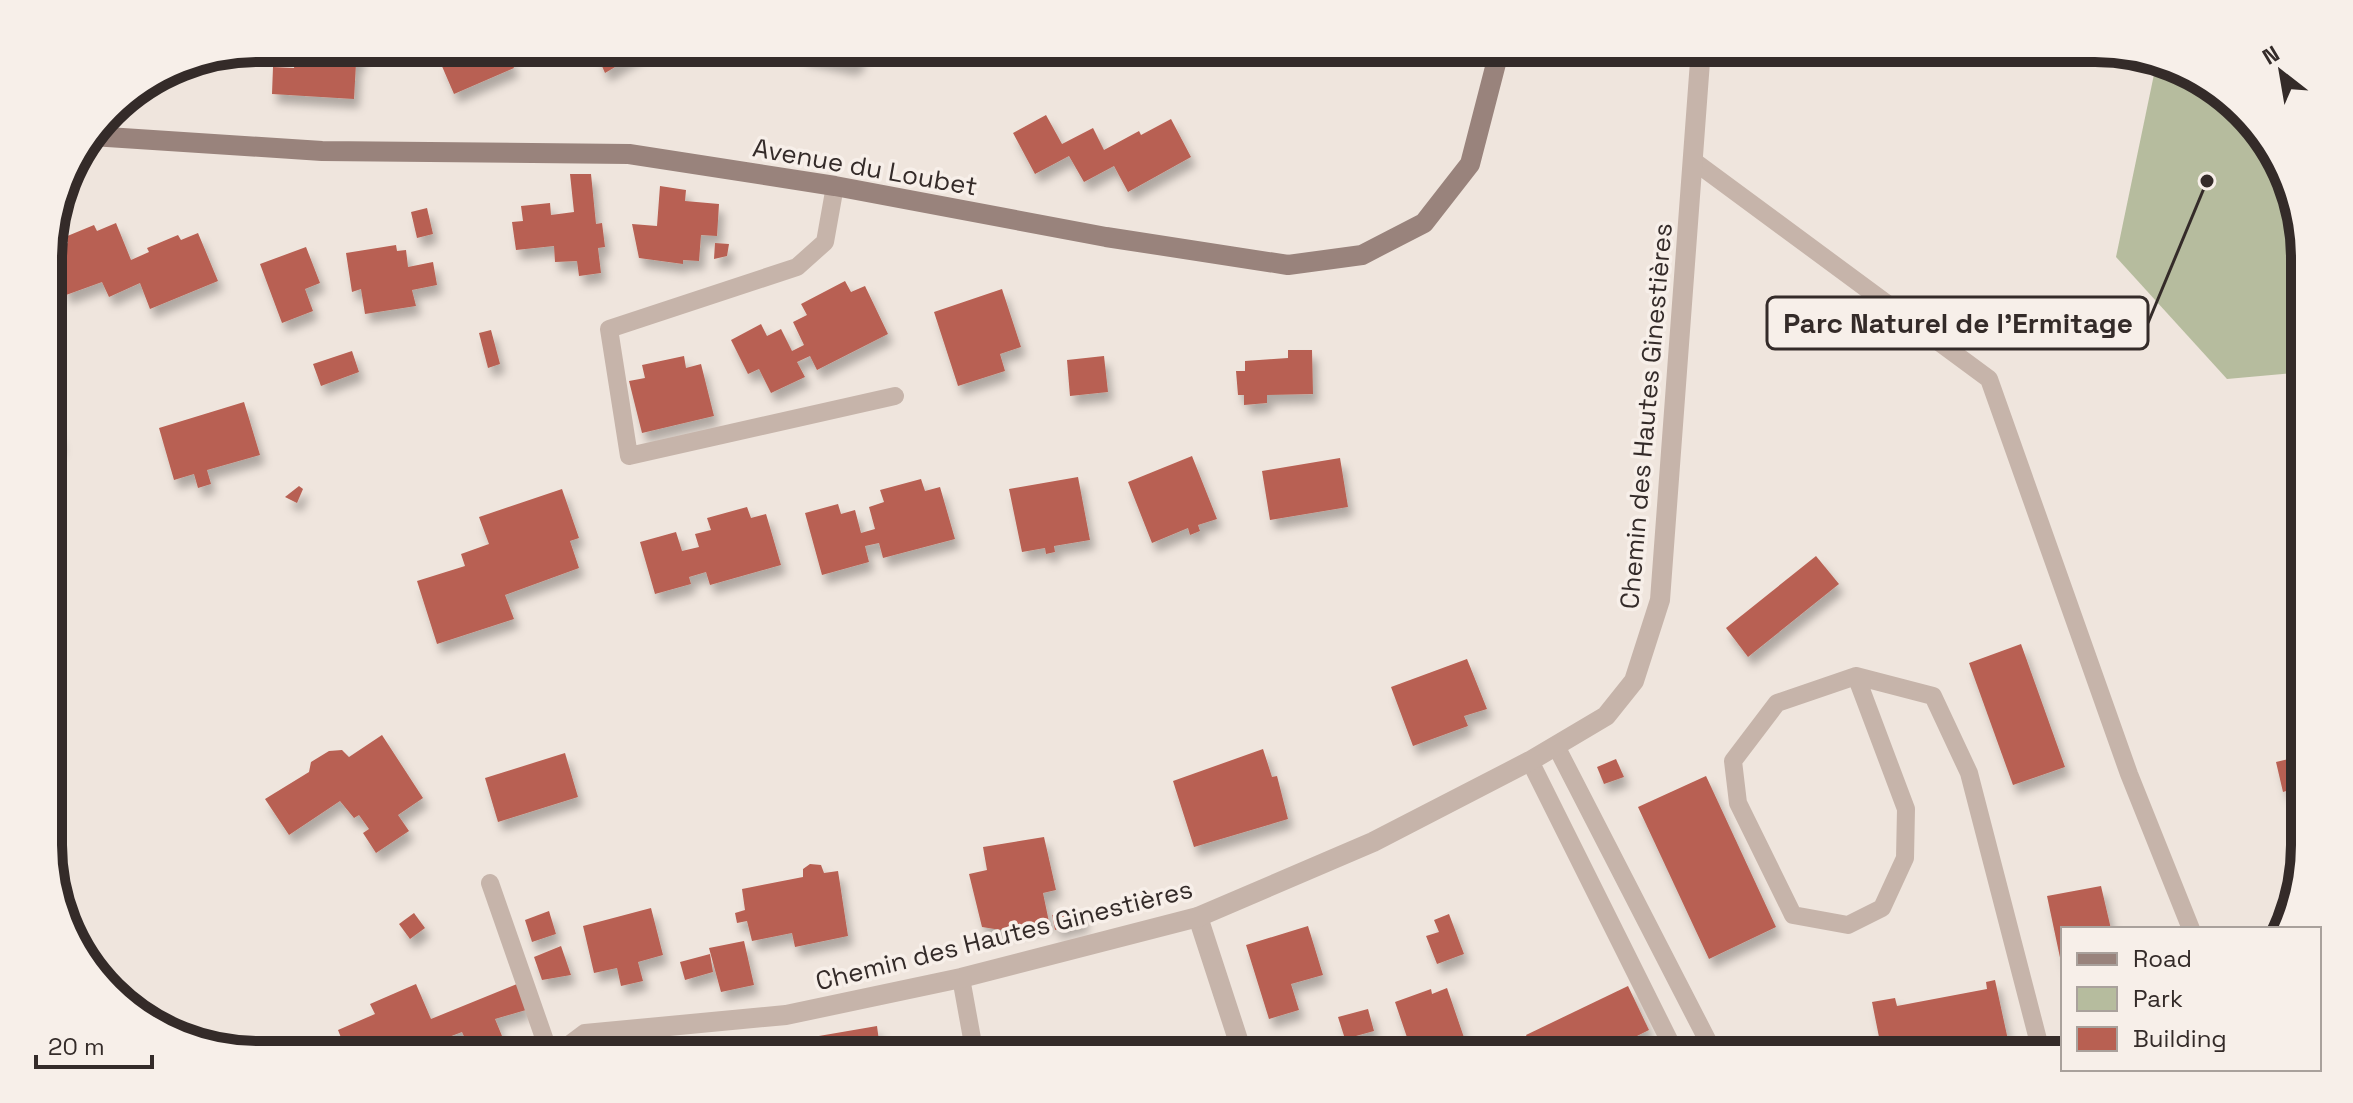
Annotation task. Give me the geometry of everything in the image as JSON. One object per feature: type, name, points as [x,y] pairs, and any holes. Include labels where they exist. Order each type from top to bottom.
[{"type":"street","name":"Avenue du Loubet","points":[[104,137],[322,151],[629,154],[835,186],[1106,237],[1288,265],[1362,255],[1424,223],[1470,164],[1496,62]]},
{"type":"street","name":"Chemin des Hautes Ginestières","points":[[576,1041],[585,1034],[786,1015],[961,978],[1198,917],[1373,842],[1530,761],[1606,716],[1634,681],[1660,600],[1700,62]]},
{"type":"street","points":[[1198,917],[1238,1041]]},
{"type":"lane","points":[[1695,162],[1989,379],[2129,774],[2190,927]]},
{"type":"lane","points":[[835,186],[825,242],[797,267],[609,329],[629,456],[895,396]]},
{"type":"lane","points":[[1856,676],[1906,809],[1905,858],[1882,908],[1848,925],[1793,915],[1738,803],[1733,761],[1777,703],[1856,676],[1933,696],[1969,773],[2038,1041]]},
{"type":"lane","points":[[1556,746],[1708,1041]]},
{"type":"lane","points":[[1530,761],[1667,1041]]},
{"type":"lane","points":[[490,883],[545,1041]]},
{"type":"lane","points":[[961,978],[972,1041]]},
{"type":"green space","points":[[2155,72],[2193,88],[2234,119],[2265,160],[2276,183],[2289,232],[2291,373],[2227,379],[2116,257]]},
{"type":"building","points":[[295,62],[360,62],[356,63],[354,99],[272,94],[273,67],[294,68]]},
{"type":"building","points":[[511,62],[514,68],[454,94],[441,64]]},
{"type":"building","points":[[600,62],[623,62],[605,73]]},
{"type":"building","points":[[829,62],[858,62],[853,67]]},
{"type":"building","points":[[1046,115],[1062,144],[1093,128],[1104,150],[1139,131],[1141,135],[1171,119],[1191,157],[1128,192],[1114,166],[1084,182],[1069,156],[1035,174],[1013,133]]},
{"type":"building","points":[[570,174],[591,174],[596,224],[602,223],[605,247],[598,248],[601,273],[579,276],[577,261],[555,262],[554,246],[516,250],[512,222],[523,221],[521,206],[550,203],[551,215],[574,212]]},
{"type":"building","points":[[660,186],[686,190],[685,201],[719,204],[717,236],[701,235],[699,261],[683,260],[683,264],[639,258],[632,224],[657,226]]},
{"type":"building","points":[[427,208],[433,234],[417,238],[411,212]]},
{"type":"building","points":[[116,223],[131,260],[149,252],[147,248],[178,235],[181,240],[198,233],[218,281],[150,309],[140,283],[109,297],[102,282],[66,295],[62,284],[62,245],[68,243],[65,237],[94,225],[97,231]]},
{"type":"building","points":[[715,243],[729,244],[727,256],[714,259]]},
{"type":"building","points":[[396,245],[397,251],[406,250],[408,267],[433,262],[437,285],[412,290],[416,306],[365,314],[361,289],[352,292],[346,253]]},
{"type":"building","points":[[306,247],[320,283],[305,289],[313,311],[282,323],[260,264]]},
{"type":"building","points":[[845,281],[851,292],[865,286],[888,334],[817,370],[810,356],[797,362],[805,377],[771,393],[759,369],[748,374],[731,340],[761,324],[767,336],[781,329],[792,351],[804,345],[793,322],[807,315],[801,304]]},
{"type":"building","points":[[1002,289],[1021,347],[1000,354],[1005,371],[958,386],[934,312]]},
{"type":"building","points":[[491,330],[500,364],[488,368],[479,333]]},
{"type":"building","points":[[1288,350],[1312,350],[1313,394],[1267,395],[1267,403],[1244,405],[1244,395],[1238,395],[1236,371],[1245,371],[1245,361],[1288,358]]},
{"type":"building","points":[[352,351],[359,372],[321,386],[313,364]]},
{"type":"building","points":[[684,356],[686,368],[701,364],[714,416],[642,433],[629,381],[645,378],[642,365]]},
{"type":"building","points":[[1104,356],[1108,392],[1070,396],[1067,360]]},
{"type":"building","points":[[244,402],[260,455],[207,470],[211,484],[198,488],[194,474],[174,480],[159,428]]},
{"type":"building","points":[[1192,456],[1217,519],[1198,525],[1200,531],[1190,535],[1188,528],[1152,543],[1128,482]]},
{"type":"building","points":[[1340,458],[1348,507],[1270,520],[1262,471]]},
{"type":"building","points":[[1078,477],[1090,540],[1054,546],[1055,552],[1046,554],[1045,548],[1022,552],[1009,489]]},
{"type":"building","points":[[921,479],[925,491],[940,487],[955,539],[883,558],[879,543],[865,546],[869,562],[822,575],[805,513],[838,504],[841,514],[855,510],[861,533],[875,529],[869,507],[884,502],[880,490]]},
{"type":"building","points":[[299,486],[303,489],[297,503],[285,497]]},
{"type":"building","points":[[562,489],[579,538],[570,541],[579,568],[505,595],[514,619],[437,644],[417,581],[465,566],[461,554],[489,544],[479,517]]},
{"type":"building","points":[[747,507],[751,518],[766,514],[781,565],[710,585],[706,572],[689,577],[691,584],[655,594],[640,542],[676,532],[682,551],[699,547],[695,534],[711,530],[707,518]]},
{"type":"building","points":[[1816,556],[1839,584],[1748,657],[1726,628]]},
{"type":"building","points":[[2021,644],[2065,767],[2013,785],[1969,663]]},
{"type":"building","points":[[1467,659],[1487,709],[1464,716],[1468,726],[1413,746],[1391,687]]},
{"type":"building","points":[[382,735],[423,798],[398,815],[409,831],[376,853],[363,833],[369,829],[359,815],[354,818],[340,801],[289,835],[265,799],[309,772],[311,762],[329,751],[342,750],[349,757]]},
{"type":"building","points":[[1263,749],[1272,777],[1277,776],[1288,819],[1194,847],[1173,781]]},
{"type":"building","points":[[565,753],[578,797],[498,822],[485,778]]},
{"type":"building","points":[[2291,758],[2291,790],[2283,792],[2276,762]]},
{"type":"building","points":[[1616,759],[1624,777],[1604,784],[1597,767]]},
{"type":"building","points":[[1706,776],[1776,927],[1709,959],[1638,807]]},
{"type":"building","points":[[1044,837],[1056,890],[1043,893],[1049,922],[1001,930],[982,927],[969,874],[987,870],[983,847]]},
{"type":"building","points":[[810,864],[821,865],[824,873],[838,871],[848,936],[795,947],[792,933],[752,941],[747,921],[737,923],[735,913],[745,910],[742,889],[803,877],[803,869]]},
{"type":"building","points":[[2101,886],[2111,927],[2061,927],[2061,962],[2047,896]]},
{"type":"building","points":[[651,908],[663,955],[638,962],[643,981],[621,986],[617,968],[594,973],[583,926]]},
{"type":"building","points":[[1082,909],[1084,923],[1055,930],[1052,915]]},
{"type":"building","points":[[549,911],[556,934],[532,942],[525,920]]},
{"type":"building","points":[[414,913],[425,928],[410,939],[399,924]]},
{"type":"building","points":[[1449,914],[1464,954],[1437,964],[1426,936],[1439,932],[1434,920]]},
{"type":"building","points":[[1308,926],[1323,975],[1291,984],[1299,1010],[1269,1019],[1246,945]]},
{"type":"building","points":[[744,941],[754,985],[721,992],[709,948]]},
{"type":"building","points":[[561,946],[571,975],[542,980],[534,957]]},
{"type":"building","points":[[710,954],[713,972],[685,980],[680,962]]},
{"type":"building","points":[[1995,980],[2008,1040],[1880,1041],[1872,1002],[1895,998],[1897,1006],[1987,989],[1986,982]]},
{"type":"building","points":[[416,984],[431,1019],[517,984],[526,1010],[495,1019],[502,1036],[489,1041],[466,1041],[462,1032],[438,1041],[342,1041],[338,1030],[375,1014],[370,1004]]},
{"type":"building","points":[[1628,986],[1649,1030],[1627,1041],[1529,1041],[1526,1035]]},
{"type":"building","points":[[1447,988],[1465,1041],[1408,1041],[1395,1002],[1431,989],[1432,994]]},
{"type":"building","points":[[1368,1009],[1374,1031],[1345,1039],[1338,1017]]},
{"type":"building","points":[[877,1026],[879,1041],[813,1041],[813,1037]]},
{"type":"place","name":"Parc Naturel de l'Ermitage","points":[[2207,181]]}]
